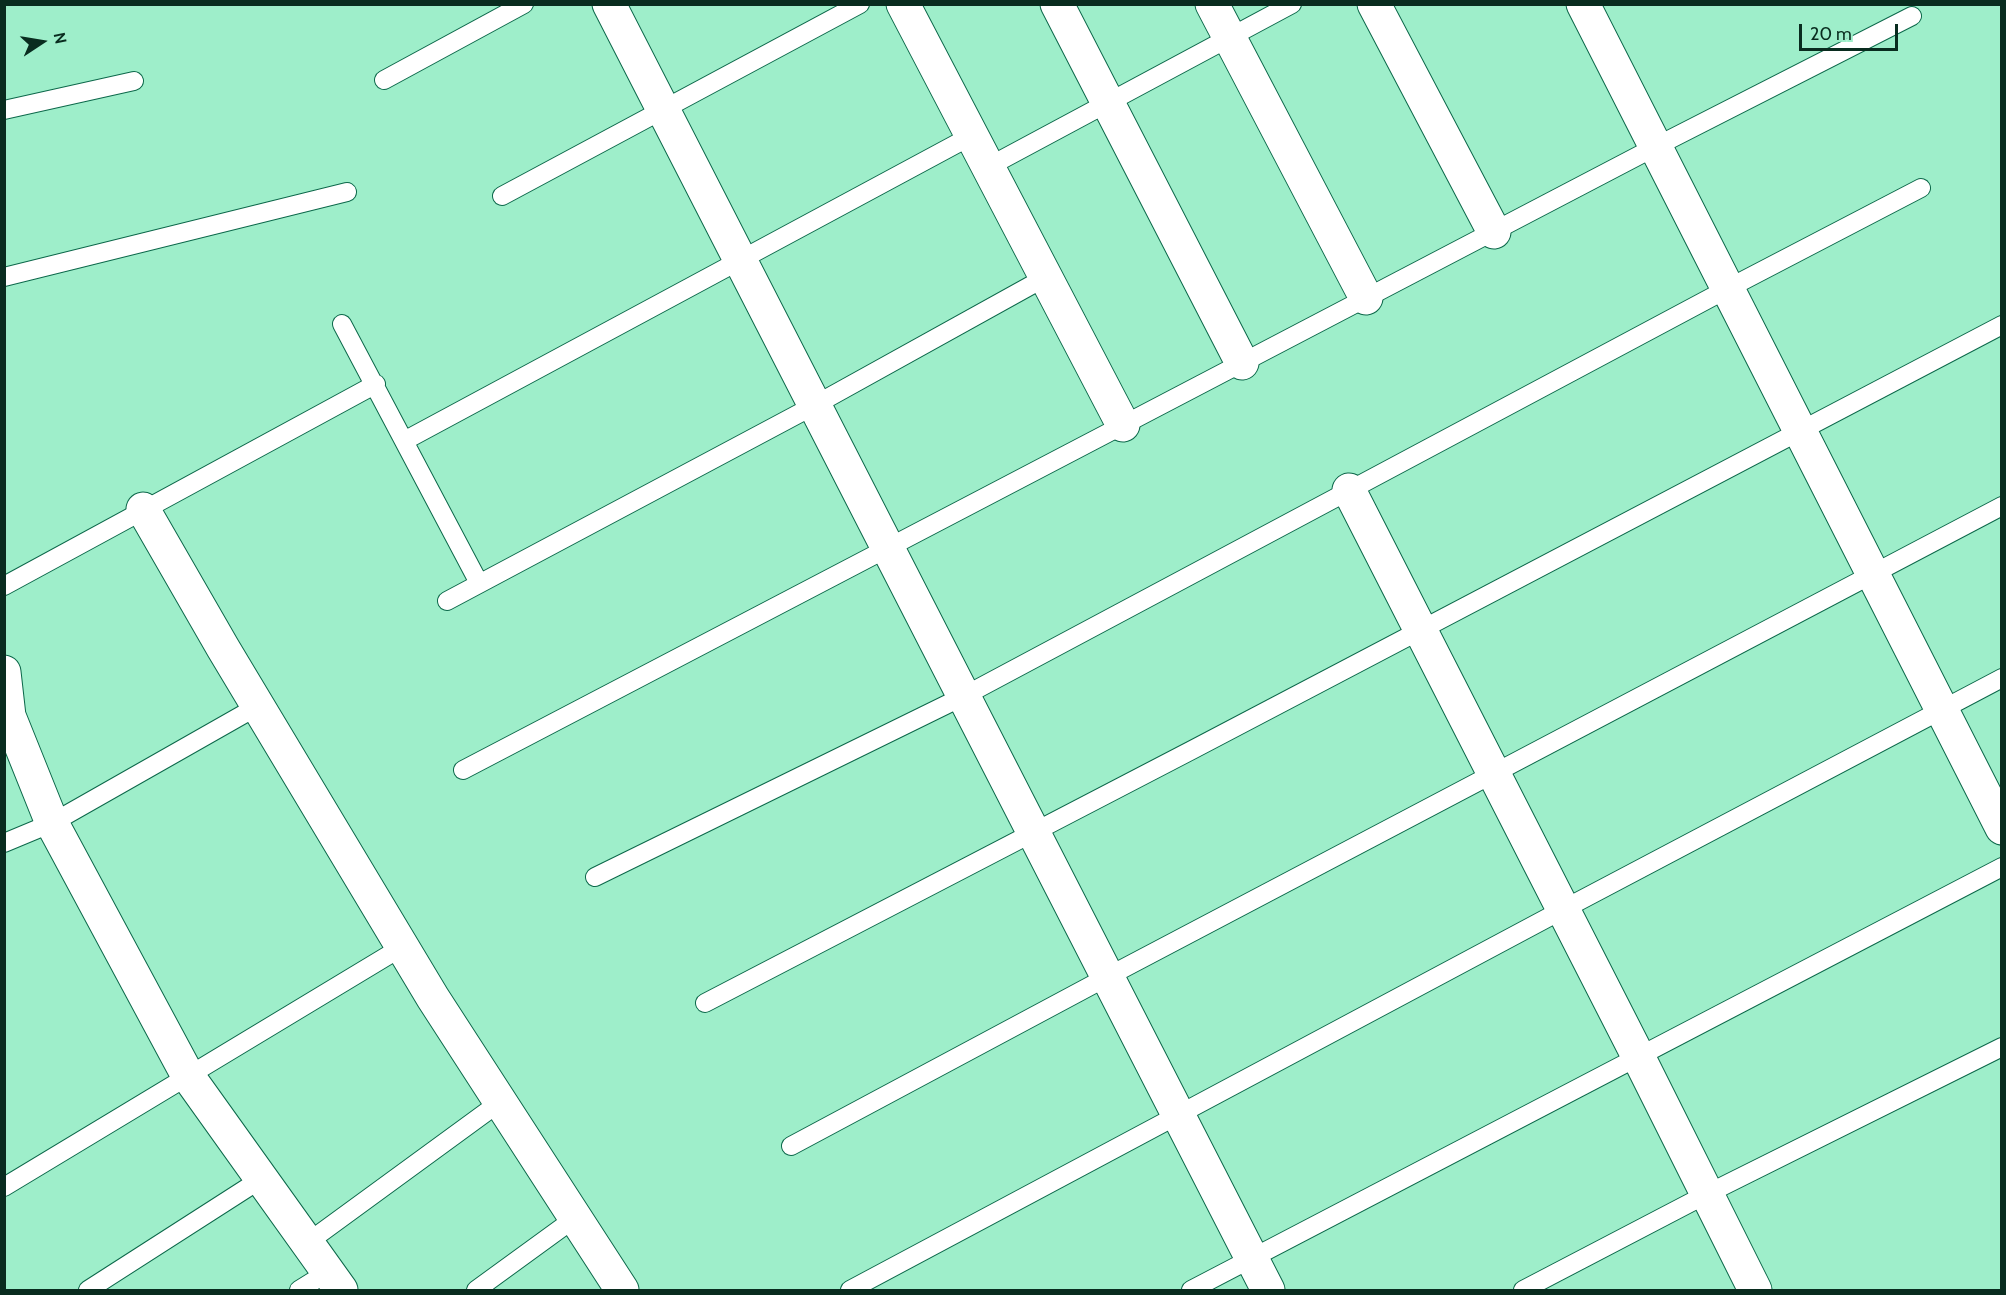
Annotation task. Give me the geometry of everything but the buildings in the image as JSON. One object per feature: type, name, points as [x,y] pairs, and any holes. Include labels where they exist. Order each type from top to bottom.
[{"type":"street","points":[[609,4],[1268,1290]]},
{"type":"street","points":[[903,4],[1123,425]]},
{"type":"street","points":[[1057,4],[1242,363]]},
{"type":"street","points":[[1212,4],[1366,298]]},
{"type":"street","points":[[1374,4],[1494,231]]},
{"type":"street","points":[[1583,4],[2001,828]]},
{"type":"street","points":[[1349,490],[1755,1290]]},
{"type":"street","points":[[142,509],[402,947],[622,1290]]},
{"type":"street","points":[[4,672],[9,716],[52,823],[188,1076],[334,1281]]},
{"type":"lane","points":[[384,80],[524,4]]},
{"type":"lane","points":[[502,196],[860,4]]},
{"type":"lane","points":[[988,167],[1292,4]]},
{"type":"lane","points":[[463,770],[1655,147],[1911,16]]},
{"type":"lane","points":[[4,110],[134,81]]},
{"type":"lane","points":[[404,441],[971,135]]},
{"type":"lane","points":[[595,878],[964,696],[1921,188]]},
{"type":"lane","points":[[4,277],[347,192]]},
{"type":"lane","points":[[447,601],[815,405],[1046,277]]},
{"type":"lane","points":[[342,324],[376,384],[479,583]]},
{"type":"lane","points":[[705,1004],[1034,834],[2001,326]]},
{"type":"lane","points":[[4,586],[142,509],[376,384]]},
{"type":"lane","points":[[791,1146],[2001,506]]},
{"type":"lane","points":[[850,1290],[2001,678]]},
{"type":"lane","points":[[4,843],[52,823],[258,706]]},
{"type":"lane","points":[[1191,1290],[2001,867]]},
{"type":"lane","points":[[4,1187],[402,947]]},
{"type":"lane","points":[[1523,1290],[1707,1194],[2001,1047]]},
{"type":"lane","points":[[307,1244],[500,1102]]},
{"type":"lane","points":[[88,1290],[261,1179]]},
{"type":"lane","points":[[476,1290],[575,1218]]},
{"type":"lane","points":[[299,1290],[334,1281]]}]
